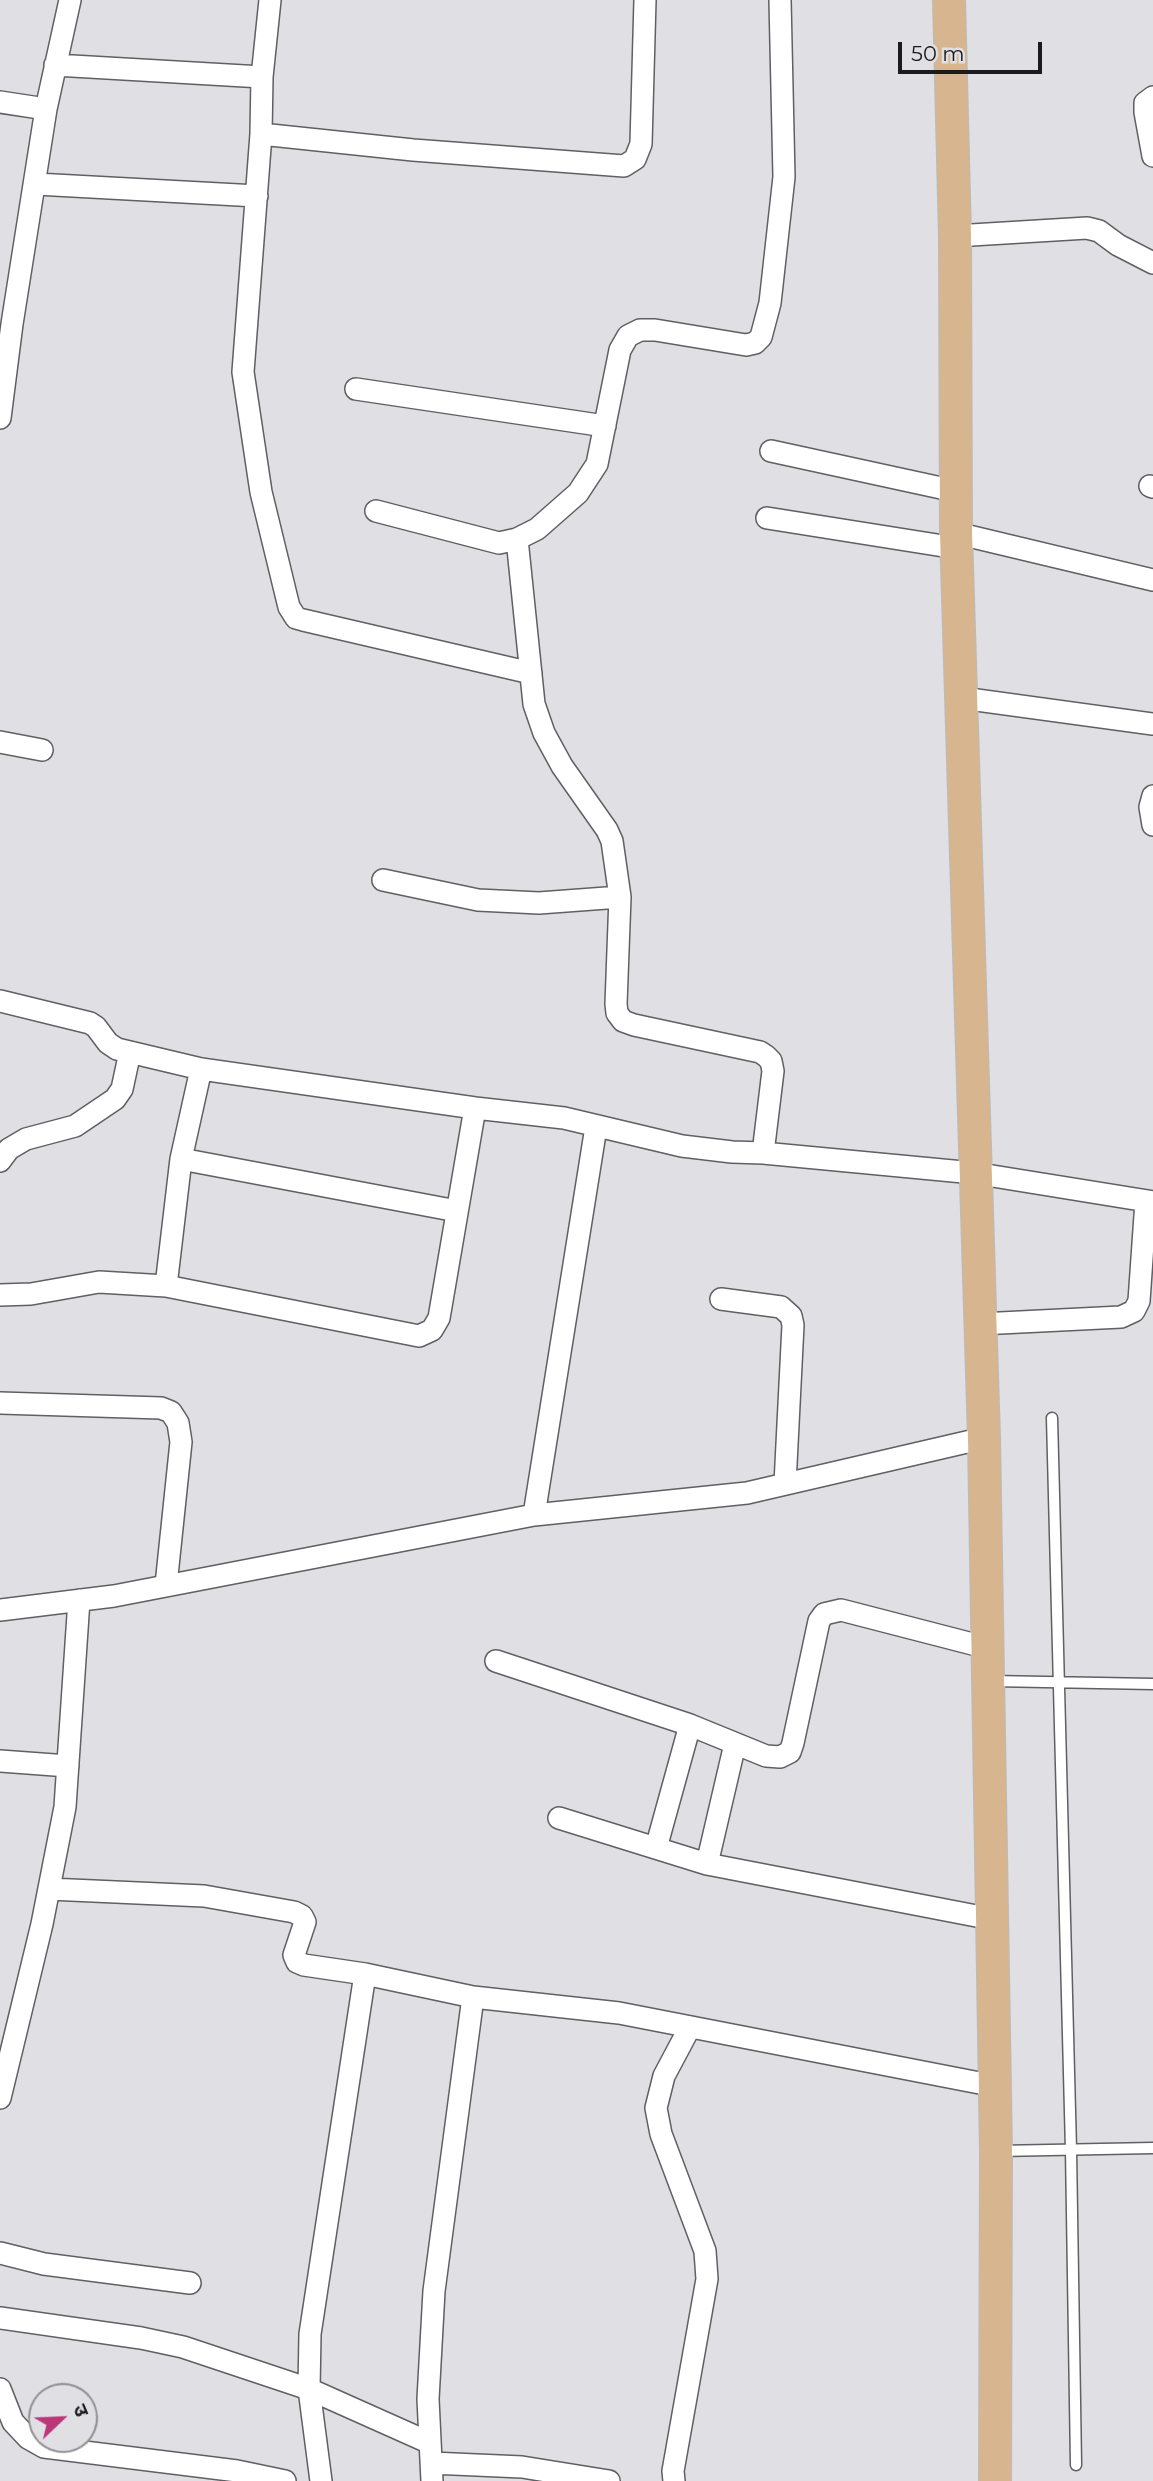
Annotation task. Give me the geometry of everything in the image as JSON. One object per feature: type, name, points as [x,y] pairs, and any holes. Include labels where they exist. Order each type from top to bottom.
[{"type":"main road","points":[[949,0],[955,236],[956,541],[988,1648],[996,2151],[995,2481]]},
{"type":"street","points":[[0,418],[6,323],[36,184],[46,110],[70,0]]},
{"type":"street","points":[[270,0],[262,78],[257,196],[243,372],[261,492],[289,607],[293,614],[303,620],[531,673]]},
{"type":"street","points":[[261,134],[413,150],[624,166],[635,159],[641,144],[645,0]]},
{"type":"street","points":[[376,511],[499,543],[517,539],[537,529],[578,493],[597,464],[620,350],[628,336],[640,330],[655,330],[750,345],[761,337],[770,303],[784,177],[780,0]]},
{"type":"street","points":[[55,65],[262,78]]},
{"type":"street","points":[[1153,97],[1145,103],[1145,113],[1153,156]]},
{"type":"street","points":[[0,102],[46,110]]},
{"type":"street","points":[[36,184],[257,196]]},
{"type":"street","points":[[955,236],[1087,228],[1099,231],[1118,246],[1153,263]]},
{"type":"street","points":[[356,389],[605,426]]},
{"type":"street","points":[[771,451],[956,491]]},
{"type":"street","points":[[768,518],[956,541],[1153,580]]},
{"type":"street","points":[[517,539],[534,704],[544,733],[562,766],[612,841],[620,897],[617,1013],[623,1021],[634,1025],[760,1052],[766,1056],[771,1061],[773,1071],[763,1153]]},
{"type":"street","points":[[962,698],[1153,724]]},
{"type":"street","points":[[0,742],[42,750]]},
{"type":"street","points":[[1153,796],[1150,807],[1153,825]]},
{"type":"street","points":[[383,880],[478,900],[539,902],[620,897]]},
{"type":"street","points":[[0,1001],[90,1023],[117,1049],[201,1069],[564,1118],[682,1146],[974,1173],[1150,1201],[1139,1301],[1133,1311],[1121,1317],[980,1324]]},
{"type":"street","points":[[0,1161],[9,1149],[26,1139],[75,1126],[115,1099],[122,1089],[130,1052]]},
{"type":"street","points":[[166,1286],[181,1159],[201,1069]]},
{"type":"street","points":[[0,1295],[31,1294],[99,1282],[166,1286],[419,1336],[432,1330],[439,1318],[475,1108]]},
{"type":"street","points":[[534,1515],[596,1127]]},
{"type":"street","points":[[181,1159],[457,1211]]},
{"type":"street","points":[[721,1299],[781,1307],[791,1316],[793,1325],[785,1484]]},
{"type":"street","points":[[0,1403],[161,1408],[171,1412],[178,1423],[181,1442],[166,1585]]},
{"type":"street","points":[[0,1610],[166,1585],[534,1515],[747,1493],[984,1438]]},
{"type":"street","points":[[0,2098],[49,1889],[65,1807],[79,1600]]},
{"type":"street","points":[[496,1661],[690,1725],[766,1756],[780,1757],[790,1752],[819,1621],[831,1611],[841,1610],[988,1648]]},
{"type":"street","points":[[656,1848],[690,1725]]},
{"type":"street","points":[[707,1864],[735,1744]]},
{"type":"street","points":[[0,1761],[68,1766]]},
{"type":"street","points":[[559,1818],[707,1864],[992,1919]]},
{"type":"street","points":[[49,1889],[204,1896],[294,1912],[302,1916],[305,1922],[294,1955],[297,1962],[304,1965],[365,1974],[473,1997],[619,2013],[995,2086]]},
{"type":"street","points":[[321,2481],[309,2389],[310,2334],[365,1974]]},
{"type":"street","points":[[431,2462],[428,2399],[434,2291],[473,1997]]},
{"type":"street","points":[[674,2481],[673,2471],[707,2279],[705,2251],[661,2134],[656,2108],[664,2076],[690,2027]]},
{"type":"street","points":[[0,2253],[44,2264],[190,2283]]},
{"type":"street","points":[[0,2318],[141,2338],[183,2347],[309,2389],[431,2462],[522,2467],[609,2481]]},
{"type":"street","points":[[0,2389],[13,2422],[28,2438],[44,2447],[237,2471],[285,2481]]},
{"type":"lane","points":[[1052,1418],[1071,2150],[1076,2465]]},
{"type":"lane","points":[[988,1681],[1153,1684]]},
{"type":"lane","points":[[996,2151],[1153,2148]]}]
